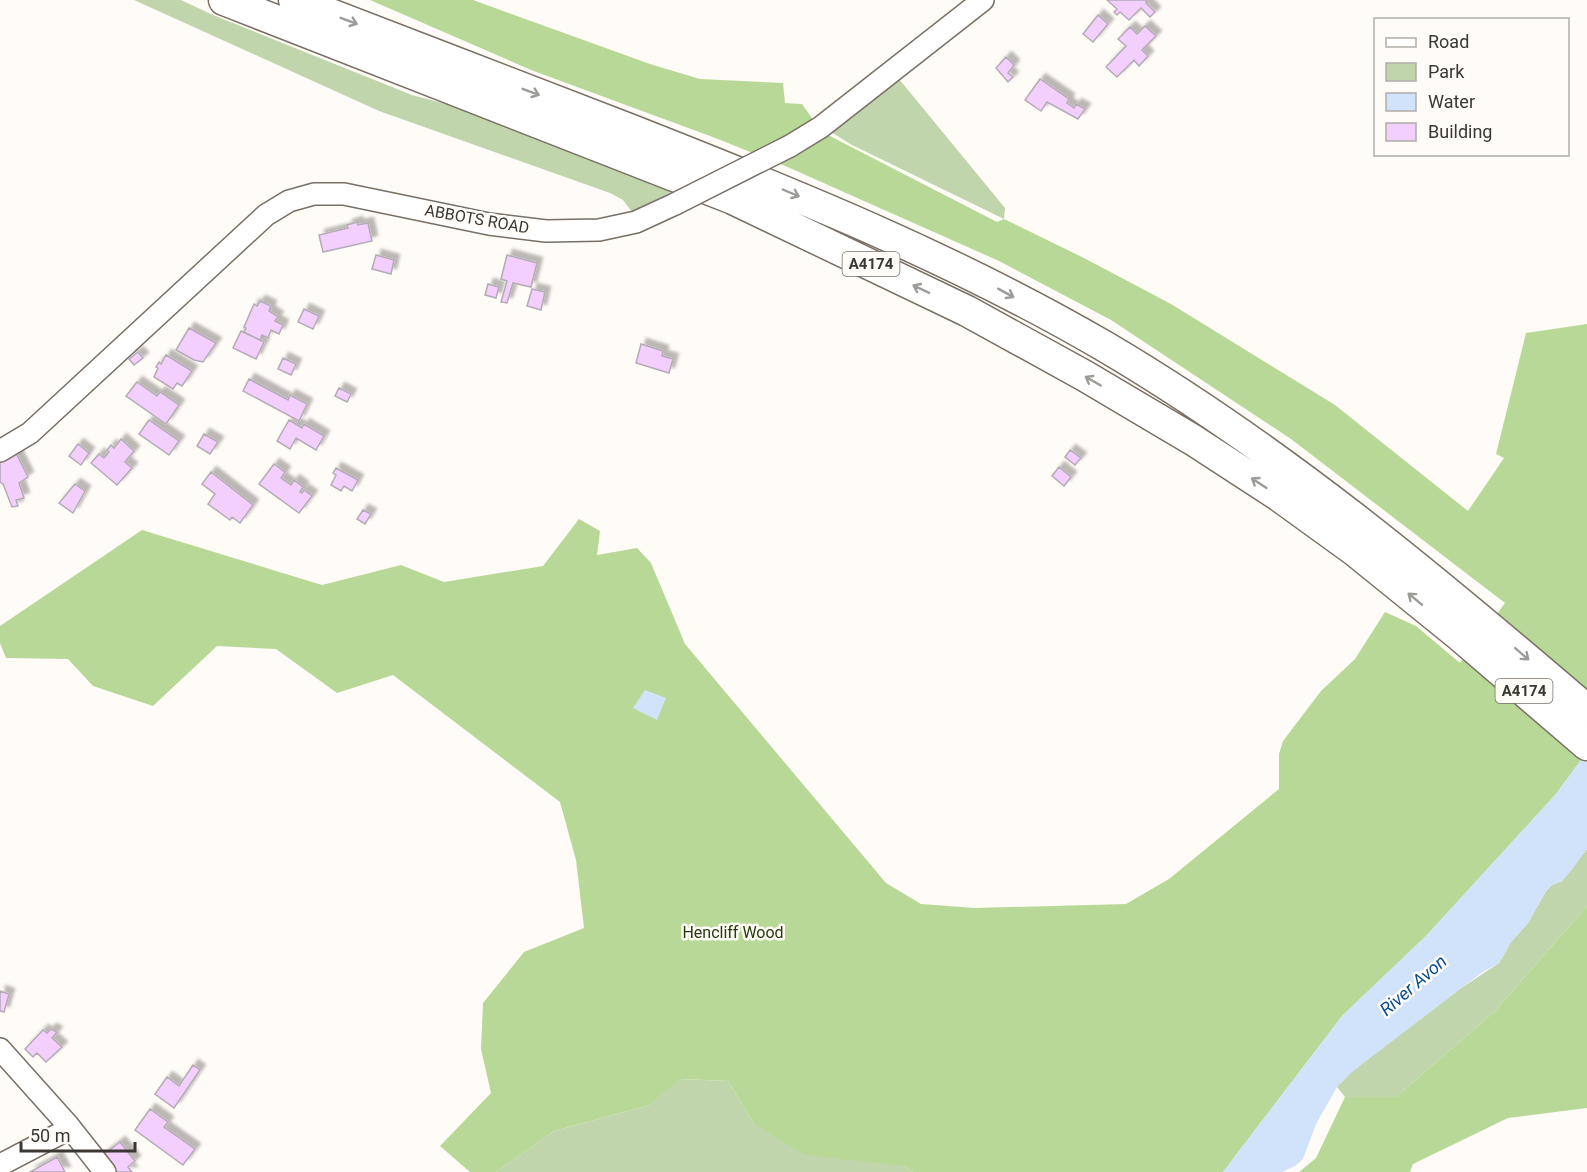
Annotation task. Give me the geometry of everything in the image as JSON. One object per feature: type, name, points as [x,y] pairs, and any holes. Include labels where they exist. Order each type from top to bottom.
[{"type":"highway","name":"A4174","points":[[224,0],[733,199],[967,312],[1085,376],[1183,434],[1469,626],[1587,710]]},
{"type":"highway","name":"A4174","points":[[294,0],[771,185],[901,240],[975,276],[1103,346],[1213,414],[1274,456],[1372,530],[1587,745]]},
{"type":"street","name":"ABBOTS ROAD","points":[[0,451],[30,433],[266,215],[289,201],[314,194],[344,194],[489,224],[546,231],[614,228],[636,222],[790,146],[821,128],[983,0]]},
{"type":"street","points":[[0,1049],[68,1125],[105,1172]]},
{"type":"street","points":[[0,1165],[67,1130],[68,1125]]},
{"type":"green space","points":[[134,0],[181,0],[412,95],[517,123],[679,188],[632,212],[623,200],[610,193],[379,111]]},
{"type":"green space","name":"Hencliff Wood","points":[[370,0],[473,0],[650,64],[700,79],[783,83],[785,103],[802,104],[814,121],[783,142],[803,152],[828,135],[997,222],[1004,219],[1171,304],[1335,405],[1468,511],[1504,458],[1496,454],[1526,333],[1587,324],[1587,752],[1556,794],[1427,935],[1342,1016],[1223,1172],[913,1172],[904,1166],[805,1155],[754,1124],[728,1081],[680,1079],[650,1105],[554,1131],[496,1172],[470,1172],[440,1146],[491,1093],[481,1049],[483,1003],[524,952],[584,928],[576,860],[560,802],[393,675],[337,693],[276,649],[217,646],[153,706],[93,686],[68,659],[6,658],[0,643],[0,626],[142,530],[322,585],[401,565],[444,582],[543,566],[579,519],[600,531],[597,555],[637,548],[651,563],[685,644],[886,883],[921,904],[975,908],[1126,904],[1169,879],[1279,789],[1279,754],[1283,741],[1321,691],[1355,659],[1385,612],[1416,626],[1460,663],[1505,603],[1291,439],[1111,320],[999,261],[783,165],[531,70]]},
{"type":"green space","points":[[899,79],[1005,208],[1004,219],[850,144],[831,132]]},
{"type":"green space","points":[[1587,849],[1587,906],[1494,1012],[1396,1097],[1345,1097],[1337,1087],[1352,1071],[1460,989],[1499,963],[1511,942],[1528,923],[1546,891],[1552,885],[1562,881]]},
{"type":"green space","points":[[1587,906],[1587,1108],[1508,1118],[1413,1164],[1410,1172],[1299,1172],[1316,1158],[1345,1097],[1396,1097],[1494,1012]]},
{"type":"green space","points":[[679,1079],[728,1081],[754,1124],[904,1166],[913,1172],[496,1172],[554,1131],[650,1105]]},
{"type":"water","points":[[645,690],[666,698],[657,720],[633,708]]},
{"type":"water","name":"River Avon","points":[[1587,752],[1587,849],[1562,881],[1552,885],[1546,891],[1528,923],[1511,942],[1499,963],[1460,989],[1352,1072],[1337,1087],[1316,1124],[1303,1159],[1295,1166],[1282,1172],[1223,1172],[1342,1016],[1427,935],[1556,794]]},
{"type":"building","points":[[1107,0],[1146,0],[1155,12],[1150,17],[1141,8],[1129,20],[1120,12],[1117,15],[1114,12],[1117,9]]},
{"type":"building","points":[[1098,15],[1108,24],[1093,42],[1083,34]]},
{"type":"building","points":[[1145,26],[1156,36],[1142,50],[1148,56],[1139,66],[1134,60],[1117,77],[1106,67],[1126,46],[1118,39],[1130,27],[1137,34]]},
{"type":"building","points":[[1006,57],[1014,65],[1008,73],[1013,77],[1008,82],[996,68]]},
{"type":"building","points":[[1040,79],[1069,99],[1067,103],[1074,108],[1076,104],[1085,109],[1078,119],[1047,102],[1041,111],[1025,100]]},
{"type":"building","points":[[357,222],[358,225],[368,223],[372,241],[323,252],[319,235],[348,228],[347,225]]},
{"type":"building","points":[[376,255],[394,260],[391,274],[372,269]]},
{"type":"building","points":[[507,255],[537,263],[531,287],[513,283],[507,303],[501,302],[507,281],[501,279]]},
{"type":"building","points":[[488,284],[499,287],[496,298],[485,295]]},
{"type":"building","points":[[532,289],[545,292],[541,310],[527,306]]},
{"type":"building","points":[[260,301],[271,306],[269,311],[278,317],[275,321],[283,325],[279,334],[271,330],[268,338],[262,335],[260,340],[244,332],[246,328],[244,327],[254,304],[257,306]]},
{"type":"building","points":[[304,309],[319,316],[313,329],[298,322]]},
{"type":"building","points":[[189,328],[216,343],[203,362],[194,360],[176,350]]},
{"type":"building","points":[[241,331],[264,342],[256,359],[233,348]]},
{"type":"building","points":[[641,344],[663,351],[662,356],[673,359],[669,373],[636,363]]},
{"type":"building","points":[[138,352],[143,358],[134,365],[129,359]]},
{"type":"building","points":[[166,355],[192,371],[182,386],[177,383],[173,389],[154,377],[158,368],[156,367],[159,362],[161,364]]},
{"type":"building","points":[[283,358],[296,364],[291,375],[278,369]]},
{"type":"building","points":[[249,379],[288,400],[290,395],[307,404],[299,421],[243,391]]},
{"type":"building","points":[[137,382],[157,396],[160,392],[179,405],[166,424],[126,396]]},
{"type":"building","points":[[339,388],[351,394],[347,402],[335,396]]},
{"type":"building","points":[[149,420],[179,441],[169,455],[139,434]]},
{"type":"building","points":[[289,420],[302,428],[304,424],[324,436],[316,450],[296,438],[290,449],[277,441]]},
{"type":"building","points":[[204,434],[218,442],[210,454],[197,446]]},
{"type":"building","points":[[121,439],[134,451],[125,462],[132,468],[117,485],[91,463],[99,454],[104,458],[111,445],[114,448]]},
{"type":"building","points":[[78,444],[89,453],[81,465],[69,456]]},
{"type":"building","points":[[1070,450],[1081,458],[1075,465],[1065,457]]},
{"type":"building","points":[[15,451],[28,477],[19,483],[24,498],[16,500],[18,506],[12,507],[3,484],[0,482],[0,459]]},
{"type":"building","points":[[274,464],[285,472],[281,478],[291,485],[294,480],[303,487],[300,492],[304,490],[312,496],[299,513],[259,484]]},
{"type":"building","points":[[1059,467],[1071,477],[1064,486],[1052,476]]},
{"type":"building","points":[[336,468],[358,480],[352,491],[344,486],[341,491],[331,485],[336,475],[333,473]]},
{"type":"building","points":[[211,472],[253,505],[240,523],[232,517],[230,520],[208,504],[215,494],[202,484]]},
{"type":"building","points":[[75,484],[85,491],[73,513],[59,503]]},
{"type":"building","points":[[363,510],[371,514],[365,524],[357,519]]},
{"type":"building","points":[[0,991],[9,994],[4,1012],[0,1011]]},
{"type":"building","points":[[51,1029],[57,1032],[52,1038],[62,1047],[46,1062],[37,1053],[33,1057],[25,1049],[43,1030],[47,1033]]},
{"type":"building","points":[[193,1065],[200,1070],[174,1108],[155,1094],[167,1077],[179,1086]]},
{"type":"building","points":[[150,1109],[168,1122],[164,1127],[195,1149],[183,1165],[135,1130]]},
{"type":"building","points":[[120,1142],[135,1161],[128,1167],[132,1172],[116,1172],[103,1155]]},
{"type":"building","points":[[57,1157],[65,1172],[30,1172]]}]
